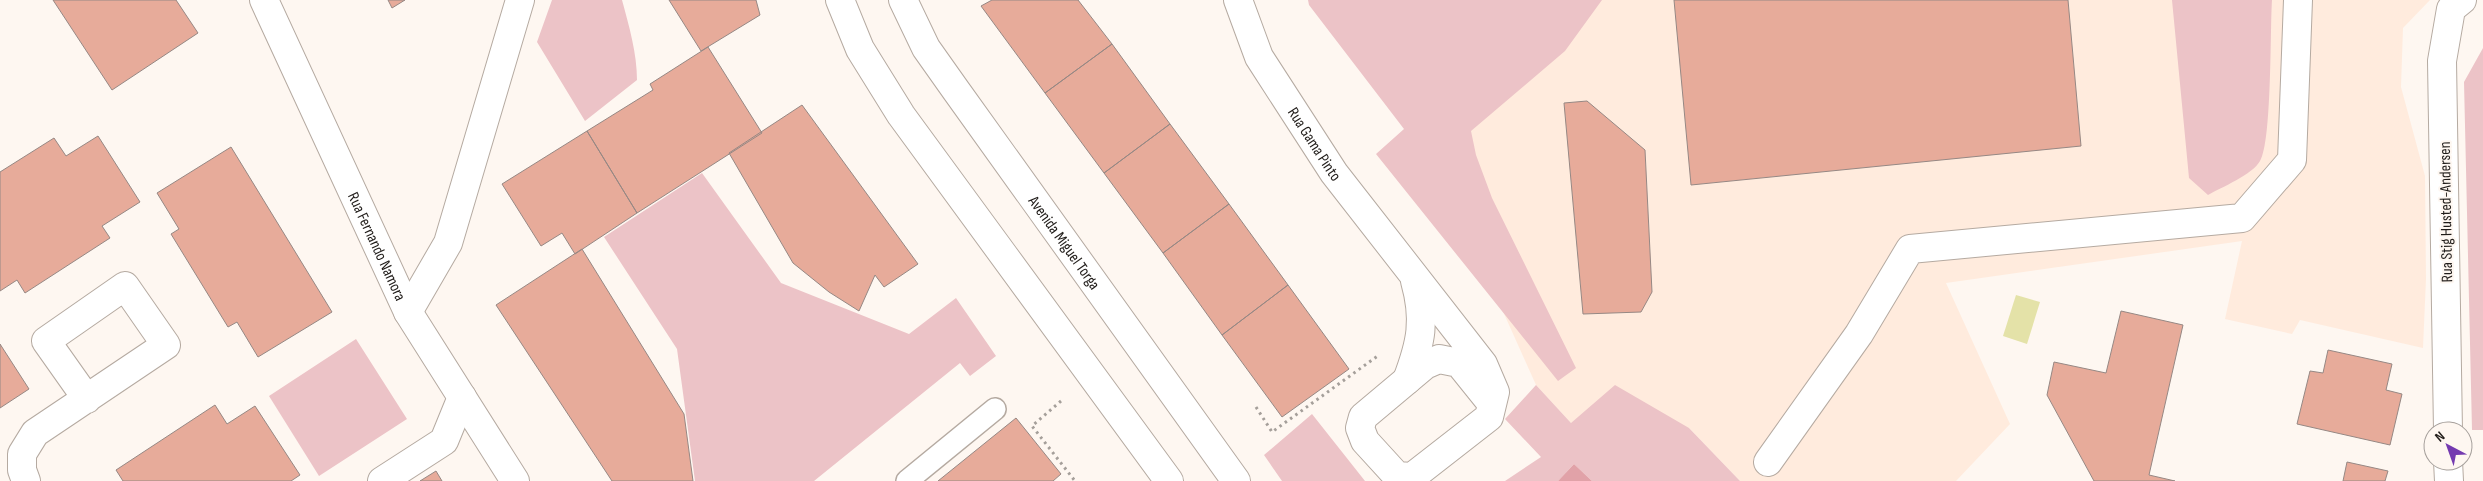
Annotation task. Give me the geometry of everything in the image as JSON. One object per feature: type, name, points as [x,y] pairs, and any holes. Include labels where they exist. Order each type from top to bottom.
[{"type":"street","name":"Rua Fernando Namora","points":[[264,0],[408,312],[515,481]]},
{"type":"street","points":[[408,312],[448,243],[520,0]]},
{"type":"street","points":[[840,0],[860,49],[901,115],[1169,481]]},
{"type":"street","name":"Avenida Miguel Torga","points":[[903,0],[926,48],[954,90],[1236,481]]},
{"type":"street","name":"Rua Gama Pinto","points":[[1238,0],[1259,57],[1334,173],[1483,364],[1495,392],[1489,417],[1412,477],[1402,478],[1397,476],[1365,441],[1360,428],[1363,417],[1407,380],[1439,359],[1459,363],[1492,404]]},
{"type":"street","points":[[1768,462],[1859,334],[1910,249],[2242,218],[2292,160],[2298,0]]},
{"type":"street","name":"Rua Stig Husted-Andersen","points":[[2448,421],[2442,61],[2455,3]]},
{"type":"street","name":"Rua Gama Pinto","points":[[1407,380],[1418,352],[1423,323],[1421,300],[1413,274]]},
{"type":"street","points":[[382,481],[444,440],[462,397]]},
{"type":"street","points":[[26,481],[22,470],[22,454],[35,433],[86,399]]},
{"type":"lane","points":[[907,481],[995,409]]},
{"type":"path","points":[[1256,407],[1272,432],[1381,354]]},
{"type":"path","points":[[1061,401],[1032,426],[1075,481]]},
{"type":"shaded area","points":[[552,0],[622,0],[634,50],[637,80],[585,121],[537,42]]},
{"type":"shaded area","points":[[1308,0],[1602,0],[1565,51],[1471,131],[1476,155],[1492,198],[1576,368],[1558,381],[1376,154],[1404,129],[1309,5]]},
{"type":"shaded area","points":[[1562,0],[2430,0],[2403,28],[2401,87],[2425,176],[2426,279],[2423,348],[2300,320],[2292,334],[2225,319],[2242,241],[1946,283],[2010,424],[1956,481],[1740,481],[1689,428],[1571,423],[1536,385],[1444,180],[1442,123]]},
{"type":"shaded area","points":[[2172,0],[2272,0],[2269,109],[2264,150],[2260,161],[2250,171],[2208,195],[2189,178]]},
{"type":"shaded area","points":[[2483,48],[2483,430],[2473,430],[2472,421],[2464,82]]},
{"type":"shaded area","points":[[702,173],[781,283],[909,334],[956,298],[996,356],[970,376],[960,363],[814,481],[695,481],[677,349],[604,237]]},
{"type":"shaded area","points":[[2016,295],[2040,302],[2027,344],[2003,336]]},
{"type":"shaded area","points":[[356,339],[407,419],[319,476],[269,396]]},
{"type":"shaded area","points":[[1536,385],[1571,423],[1615,385],[1689,428],[1740,481],[1592,481],[1574,464],[1558,481],[1505,481],[1541,457],[1505,419]]},
{"type":"shaded area","points":[[1312,414],[1365,481],[1282,481],[1264,455]]},
{"type":"shaded area","points":[[1574,464],[1592,481],[1558,481]]},
{"type":"building","points":[[53,0],[176,0],[198,33],[112,90]]},
{"type":"building","points":[[388,0],[405,0],[392,8]]},
{"type":"building","points":[[669,0],[756,0],[760,15],[701,51]]},
{"type":"building","points":[[992,0],[1078,0],[1112,44],[1045,93],[981,6]]},
{"type":"building","points":[[1674,0],[2068,0],[2081,146],[1691,185]]},
{"type":"building","points":[[1112,44],[1170,124],[1104,173],[1045,93]]},
{"type":"building","points":[[708,47],[762,133],[637,213],[587,131],[653,90],[650,84]]},
{"type":"building","points":[[1587,101],[1645,150],[1652,292],[1641,312],[1583,314],[1564,103]]},
{"type":"building","points":[[802,105],[918,264],[884,287],[875,275],[859,311],[829,292],[793,263],[729,153]]},
{"type":"building","points":[[1170,124],[1229,204],[1163,253],[1104,173]]},
{"type":"building","points":[[587,131],[637,213],[575,254],[562,233],[541,246],[502,184]]},
{"type":"building","points":[[98,136],[140,202],[102,226],[110,238],[25,293],[17,280],[0,291],[0,172],[54,138],[66,156]]},
{"type":"building","points":[[231,147],[332,312],[258,357],[237,322],[228,327],[171,234],[179,229],[157,193]]},
{"type":"building","points":[[1229,204],[1288,285],[1222,335],[1163,253]]},
{"type":"building","points":[[582,249],[684,414],[693,481],[612,481],[496,305]]},
{"type":"building","points":[[1288,285],[1349,369],[1282,417],[1222,335]]},
{"type":"building","points":[[2121,311],[2183,325],[2149,475],[2175,481],[2094,481],[2047,395],[2054,362],[2106,373]]},
{"type":"building","points":[[0,344],[29,389],[0,408]]},
{"type":"building","points":[[2328,350],[2392,364],[2386,390],[2402,394],[2390,445],[2297,424],[2310,371],[2323,373]]},
{"type":"building","points":[[215,405],[227,424],[255,406],[300,475],[291,481],[123,481],[116,470]]},
{"type":"building","points":[[1016,418],[1061,474],[1053,481],[938,481]]},
{"type":"building","points":[[2347,462],[2388,471],[2385,481],[2343,481]]},
{"type":"building","points":[[436,471],[442,481],[420,481]]}]
